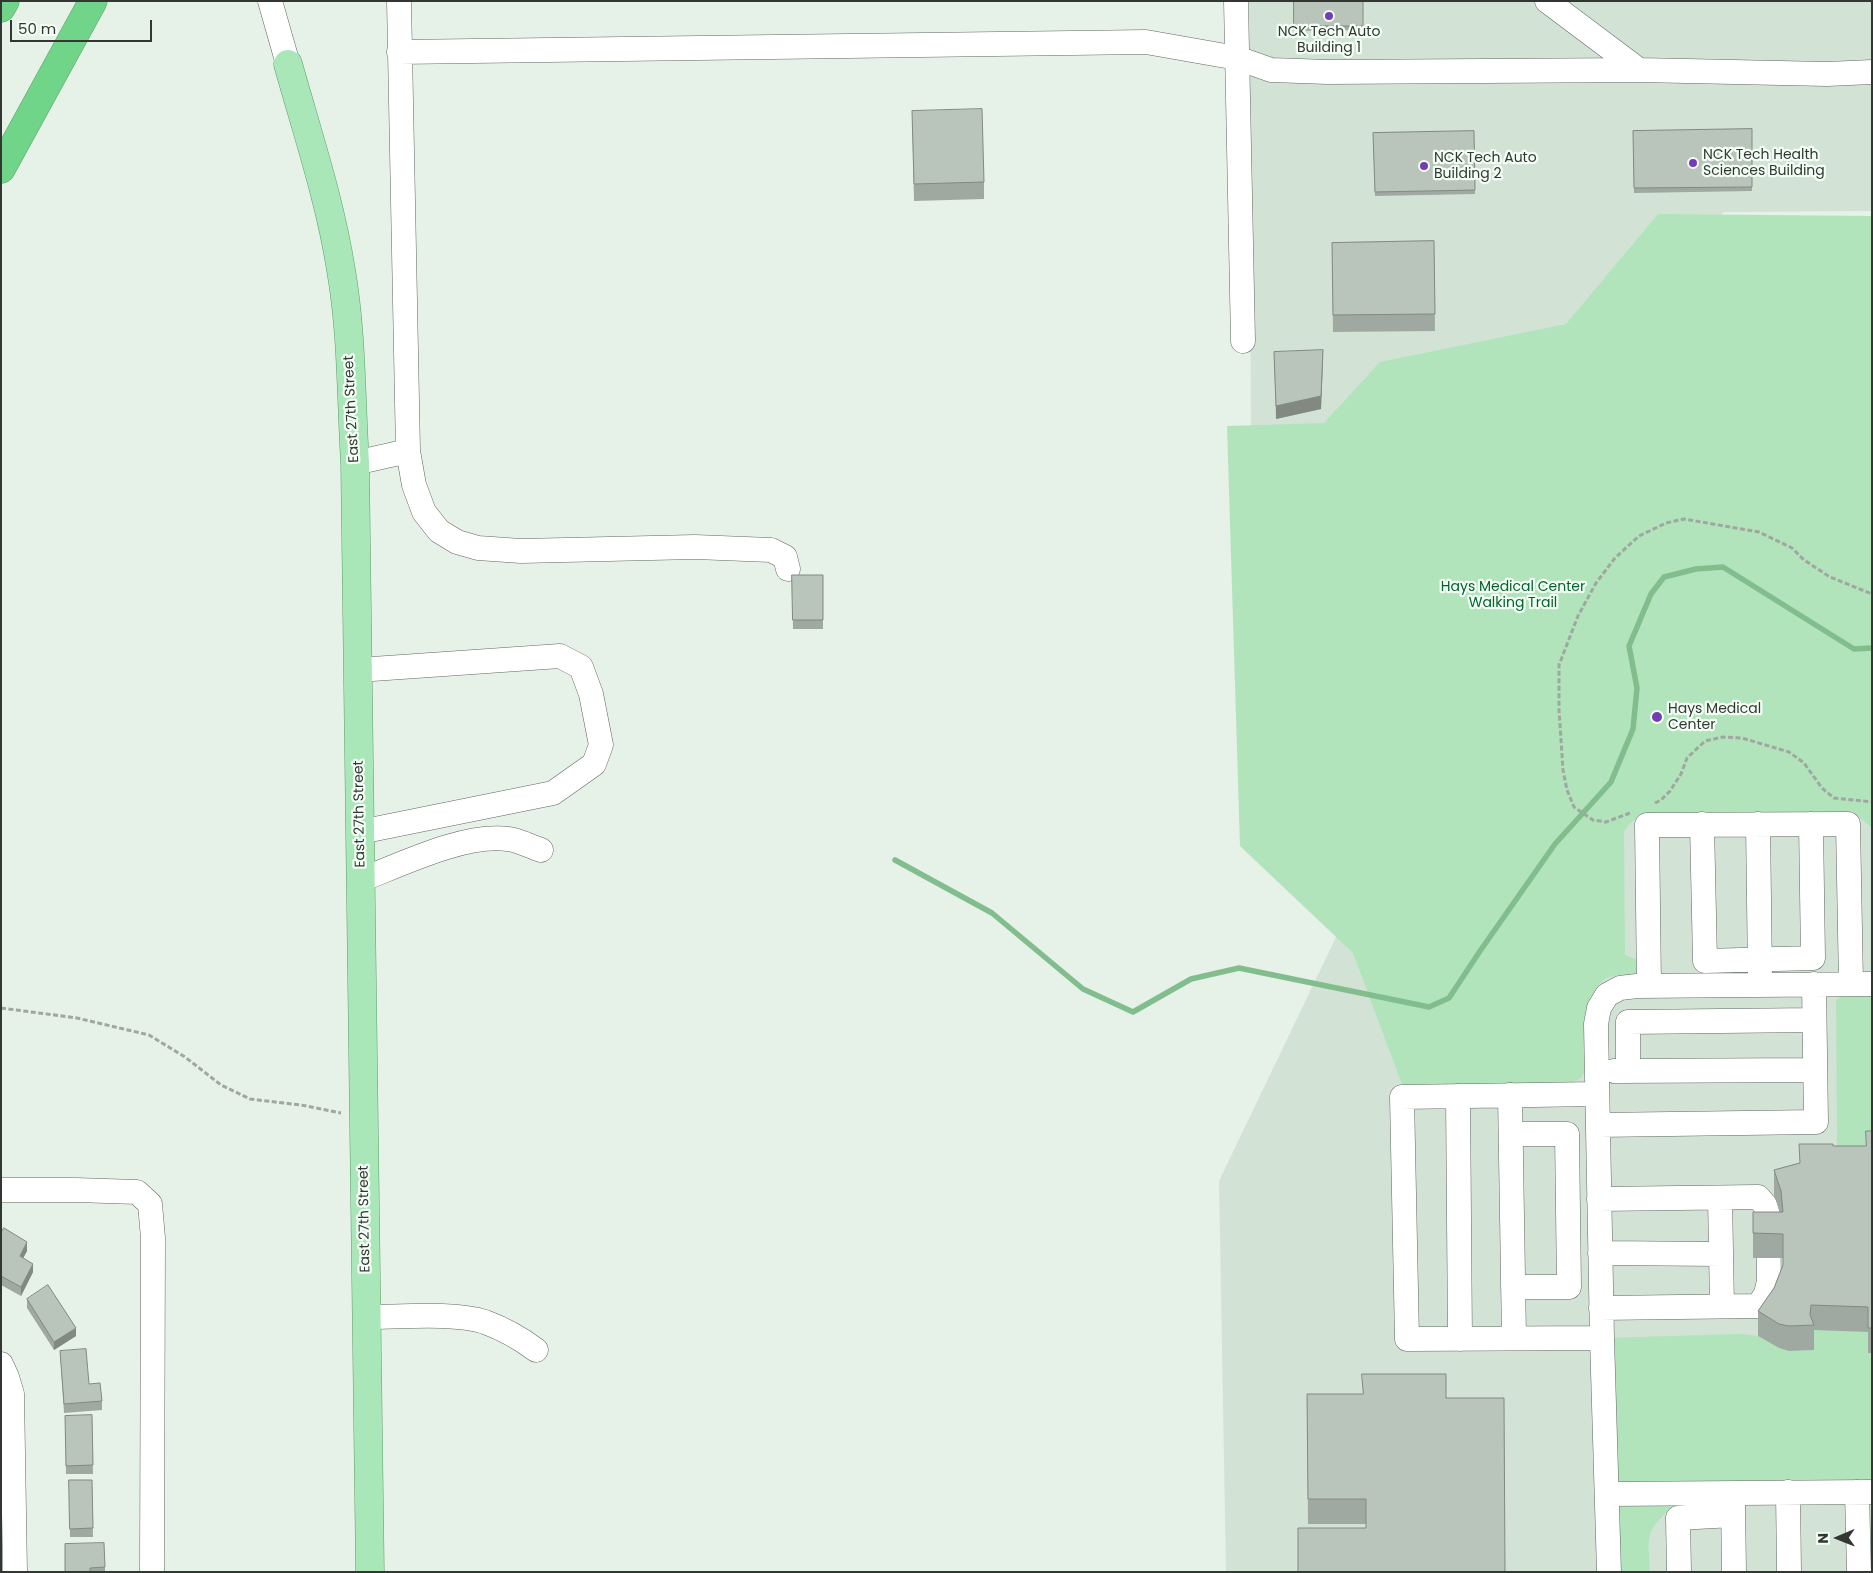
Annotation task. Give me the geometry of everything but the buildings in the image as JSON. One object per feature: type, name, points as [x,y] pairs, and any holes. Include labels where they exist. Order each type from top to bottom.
[{"type":"highway","points":[[1,8],[5,1]]},
{"type":"highway","points":[[1,169],[93,1]]},
{"type":"main road","name":"East 27th Street","points":[[288,64],[329,210],[341,269],[348,329],[355,463],[370,1572]]},
{"type":"street","points":[[270,1],[288,64]]},
{"type":"street","points":[[399,1],[408,451],[414,485],[424,512],[438,531],[458,542],[478,548],[521,551],[695,547],[771,550],[785,557],[788,569]]},
{"type":"street","points":[[1236,1],[1242,341]]},
{"type":"street","points":[[1547,1],[1639,70]]},
{"type":"street","points":[[400,52],[1146,42],[1237,58],[1271,70],[1328,72],[1639,70],[1827,74],[1872,72]]},
{"type":"street","points":[[355,463],[408,451]]},
{"type":"street","points":[[358,670],[560,656],[581,667],[591,694],[600,745],[594,764],[553,793],[360,832]]},
{"type":"street","points":[[1702,824],[1705,961],[1813,958],[1811,824]]},
{"type":"street","points":[[1758,824],[1760,984]]},
{"type":"street","points":[[1609,1572],[1599,1199],[1596,1024],[1599,1008],[1602,1001],[1612,991],[1620,988],[1649,985],[1861,984],[1848,824],[1647,825],[1649,985]]},
{"type":"street","points":[[361,880],[450,846],[481,838],[510,839],[542,850]]},
{"type":"street","points":[[1598,1125],[1816,1122],[1814,984]]},
{"type":"street","points":[[1628,1071],[1628,1022],[1814,1020]]},
{"type":"street","points":[[1602,1338],[1407,1339],[1402,1097],[1510,1095],[1597,1083],[1628,1071],[1815,1070]]},
{"type":"street","points":[[1510,1095],[1514,1338]]},
{"type":"street","points":[[1458,1096],[1460,1339]]},
{"type":"street","points":[[1511,1134],[1567,1134],[1569,1287],[1513,1287]]},
{"type":"street","points":[[1,1190],[138,1192],[150,1204],[153,1238],[152,1572]]},
{"type":"street","points":[[1599,1199],[1758,1197],[1762,1201],[1768,1216],[1768,1288],[1758,1306],[1601,1308]]},
{"type":"street","points":[[1720,1198],[1722,1306]]},
{"type":"street","points":[[1600,1253],[1721,1254]]},
{"type":"street","points":[[367,1316],[453,1317],[484,1322],[518,1336],[536,1350]]},
{"type":"street","points":[[1,1364],[12,1394],[15,1572]]},
{"type":"street","points":[[1788,1492],[1789,1572]]},
{"type":"street","points":[[1679,1572],[1678,1518],[1788,1492],[1865,1492],[1859,1572]]},
{"type":"street","points":[[1608,1494],[1733,1504]]},
{"type":"street","points":[[1733,1504],[1734,1572]]},
{"type":"path","points":[[1635,811],[1606,822],[1593,820],[1574,807],[1567,790],[1563,770],[1559,710],[1559,665],[1578,616],[1596,583],[1615,558],[1639,536],[1666,523],[1684,519],[1759,532],[1792,548],[1804,560],[1830,577],[1872,594]]},
{"type":"path","points":[[1649,806],[1661,800],[1670,791],[1681,774],[1687,758],[1704,740],[1722,737],[1742,738],[1789,752],[1804,763],[1822,788],[1834,798],[1872,802]]},
{"type":"path","points":[[1,1008],[77,1018],[149,1035],[185,1057],[220,1085],[250,1099],[301,1105],[364,1117]]},
{"type":"shaded area","name":"Hays Medical Center","points":[[1249,1],[1872,1],[1872,211],[1724,212],[1677,253],[1872,250],[1872,1572],[1226,1572],[1219,1181],[1655,273],[1598,322],[1352,447],[1251,443]]},
{"type":"green space","name":"Hays Medical Center Walking Trail","points":[[1658,214],[1872,216],[1872,828],[1858,816],[1850,814],[1645,816],[1635,820],[1624,832],[1625,955],[1640,961],[1640,972],[1610,977],[1601,983],[1594,992],[1587,1017],[1586,1069],[1581,1078],[1573,1082],[1522,1085],[1403,1087],[1353,953],[1240,846],[1227,426],[1324,423],[1380,362],[1566,324]]},
{"type":"green space","points":[[1841,996],[1872,996],[1872,1151],[1837,1148],[1836,1001]]},
{"type":"green space","points":[[1811,1329],[1868,1332],[1868,1353],[1872,1353],[1872,1492],[1733,1493],[1733,1512],[1667,1512],[1654,1526],[1649,1539],[1650,1572],[1609,1572],[1602,1338],[1740,1334],[1758,1336],[1779,1348],[1789,1351],[1814,1350]]},
{"type":"waterway","points":[[895,860],[992,913],[1083,989],[1133,1012],[1191,979],[1239,968],[1429,1007],[1449,998],[1555,844],[1611,782],[1633,729],[1637,688],[1629,646],[1651,594],[1664,577],[1696,569],[1723,567],[1854,649],[1872,648]]},
{"type":"place","name":"NCK Tech Auto Building 1","points":[[1329,16]]},
{"type":"place","name":"NCK Tech Health Sciences Building","points":[[1693,163]]},
{"type":"place","name":"NCK Tech Auto Building 2","points":[[1424,166]]},
{"type":"place","name":"Hays Medical Center","points":[[1657,717]]}]
